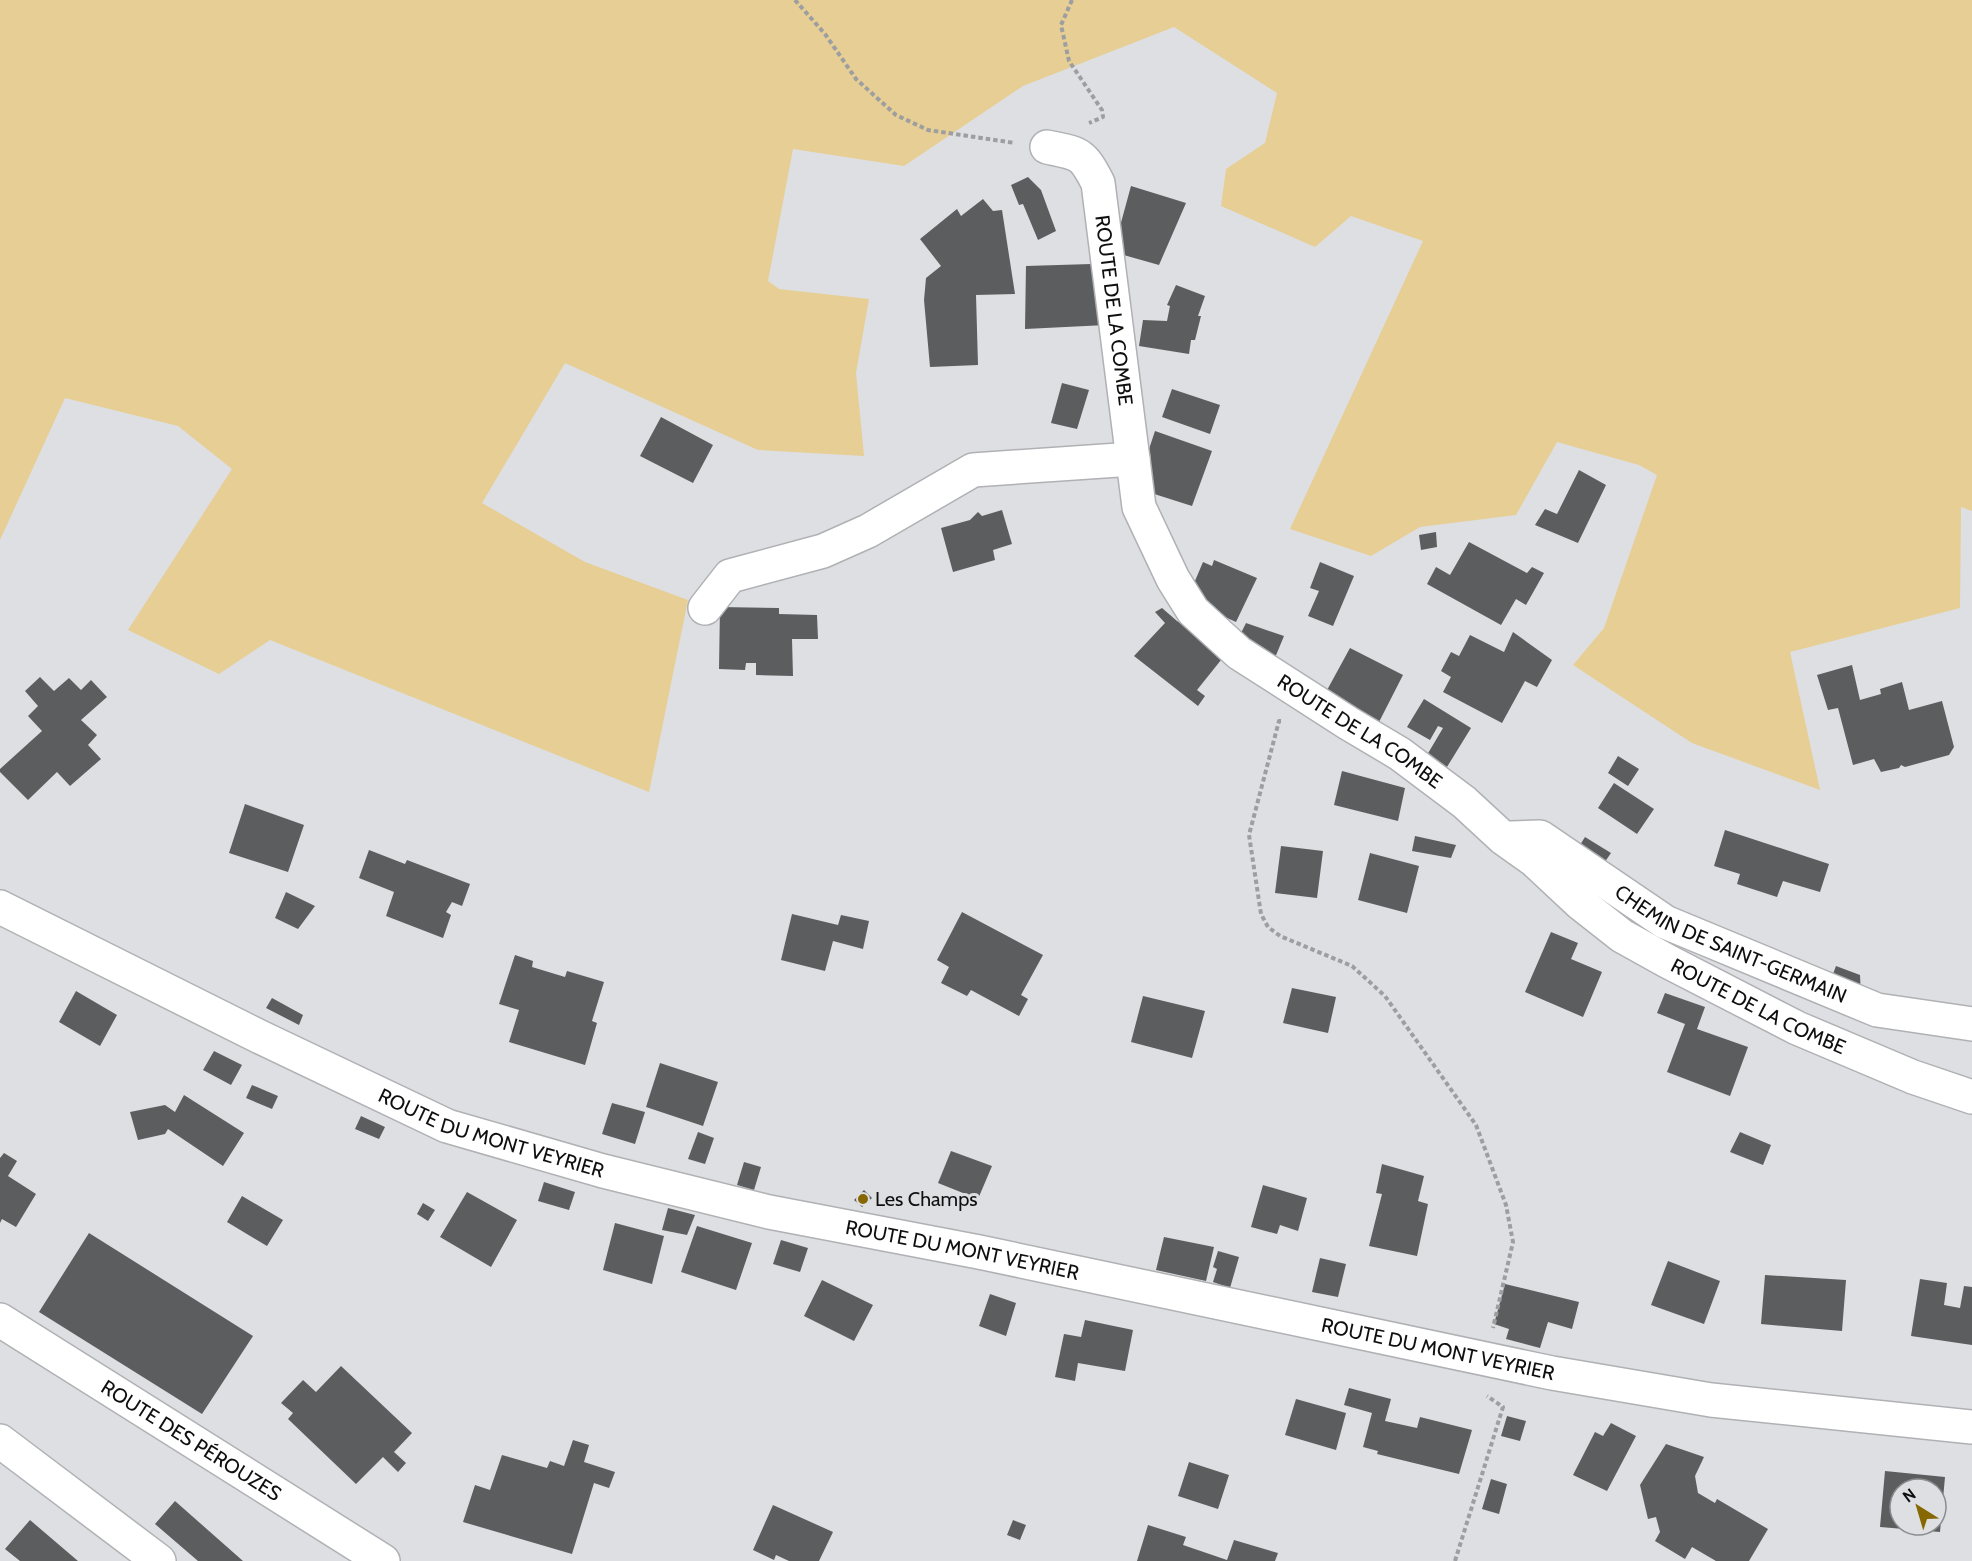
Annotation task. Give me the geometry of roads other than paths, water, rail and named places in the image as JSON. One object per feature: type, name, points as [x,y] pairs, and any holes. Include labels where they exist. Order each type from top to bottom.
[{"type":"street","name":"ROUTE DE LA COMBE","points":[[1047,147],[1078,154],[1090,167],[1098,183],[1139,507],[1173,579],[1193,611],[1239,653],[1400,754],[1464,802],[1503,838],[1534,860],[1580,903],[1622,936],[1797,1028],[1913,1077],[1972,1097]]},
{"type":"street","points":[[705,608],[730,576],[823,551],[868,531],[973,470],[1133,459]]},
{"type":"street","name":"CHEMIN DE SAINT-GERMAIN","points":[[1503,838],[1540,837],[1665,922],[1877,1010],[1972,1024]]},
{"type":"street","name":"ROUTE DU MONT VEYRIER","points":[[0,907],[258,1036],[447,1126],[603,1171],[769,1212],[979,1252],[1484,1359],[1711,1400],[1972,1427]]},
{"type":"street","name":"ROUTE DES PÉROUZES","points":[[0,1320],[383,1561]]},
{"type":"street","points":[[0,1441],[159,1561]]},
{"type":"place","name":"Les Champs","points":[[863,1199]]}]
